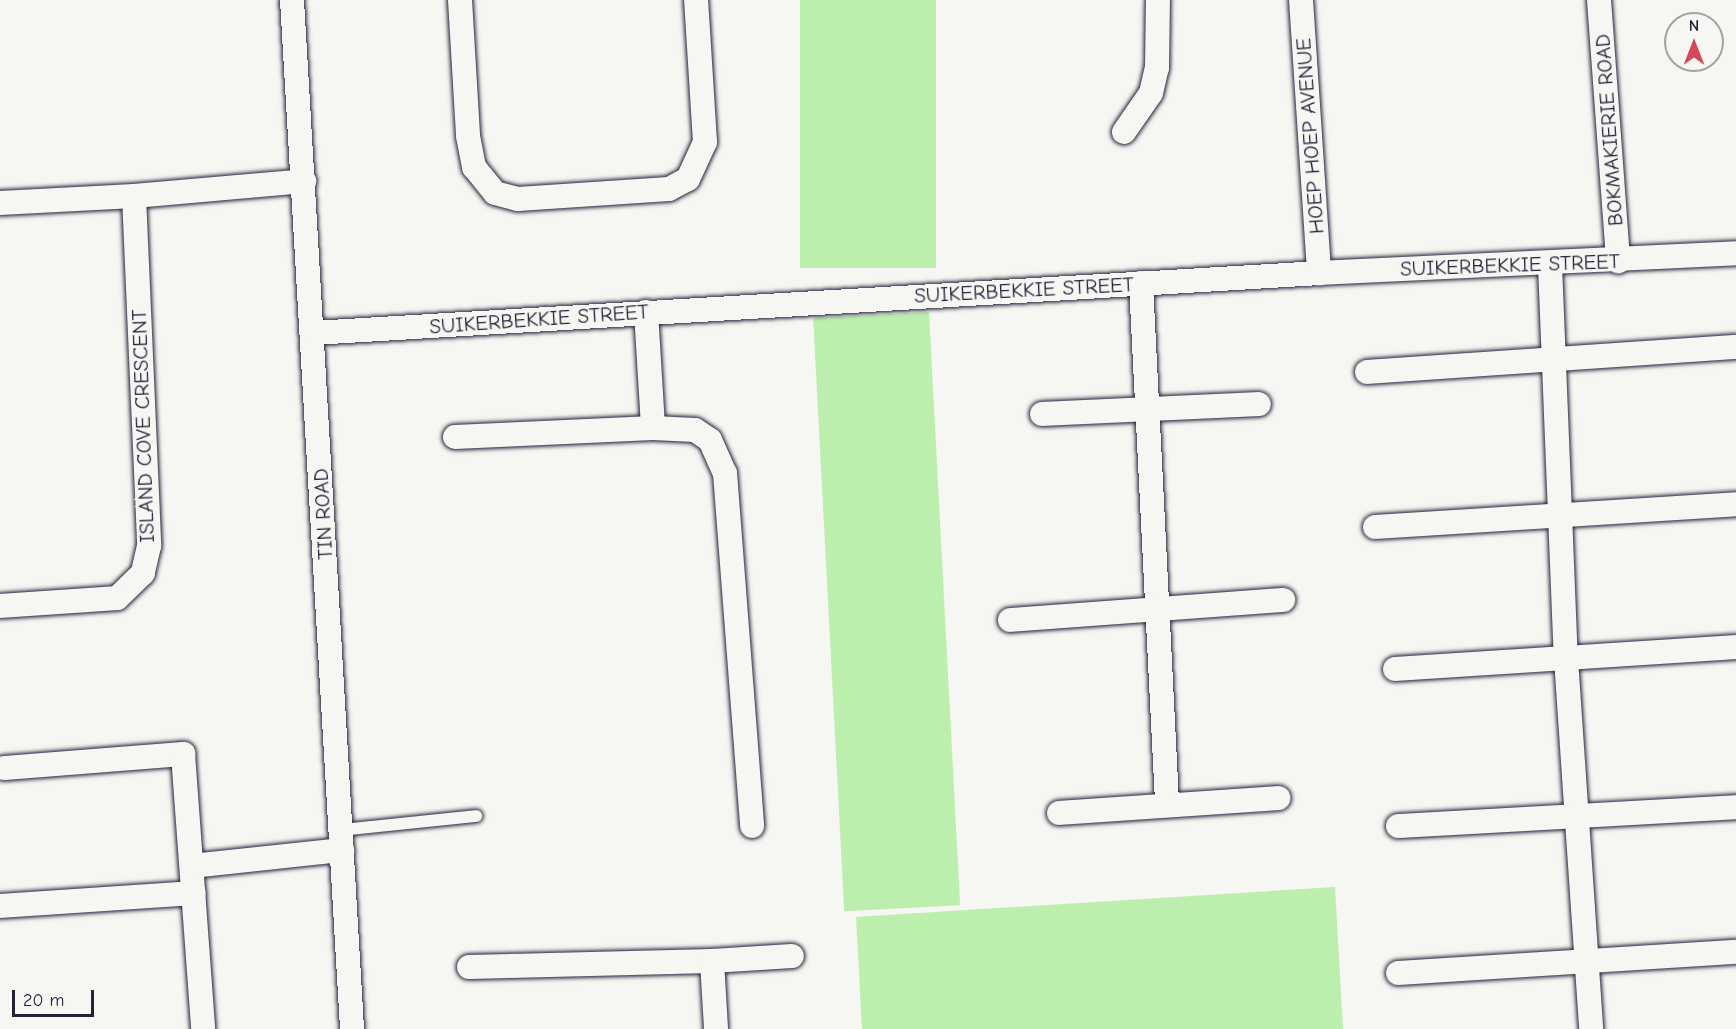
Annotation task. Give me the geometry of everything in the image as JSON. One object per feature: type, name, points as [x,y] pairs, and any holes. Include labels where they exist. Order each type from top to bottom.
[{"type":"street","name":"TIN ROAD","points":[[292,0],[352,1029]]},
{"type":"street","points":[[460,0],[468,136],[474,166],[495,193],[518,199],[669,189],[688,179],[705,142],[696,0]]},
{"type":"street","points":[[1124,132],[1151,93],[1161,40],[1158,0]]},
{"type":"street","name":"HOEP HOEP AVENUE","points":[[1301,0],[1319,273]]},
{"type":"street","name":"BOKMAKIERIE ROAD","points":[[1599,0],[1618,261]]},
{"type":"street","points":[[0,204],[134,196],[304,181]]},
{"type":"street","name":"ISLAND COVE CRESCENT","points":[[0,606],[117,598],[144,573],[149,546],[134,196]]},
{"type":"street","name":"SUIKERBEKKIE STREET","points":[[313,333],[1141,283],[1319,273],[1550,265],[1736,253]]},
{"type":"street","points":[[1550,265],[1566,659],[1591,1029]]},
{"type":"street","points":[[1141,283],[1167,802]]},
{"type":"street","points":[[646,312],[653,428]]},
{"type":"street","points":[[1367,372],[1736,346]]},
{"type":"street","points":[[1041,414],[1149,407],[1258,404]]},
{"type":"street","points":[[455,437],[653,428],[695,430],[710,440],[725,473],[752,826]]},
{"type":"street","points":[[1375,527],[1736,504]]},
{"type":"street","points":[[1010,620],[1283,600]]},
{"type":"street","points":[[1395,669],[1736,647]]},
{"type":"street","points":[[4,768],[183,754],[203,1029]]},
{"type":"street","points":[[1059,813],[1167,802],[1278,798]]},
{"type":"street","points":[[1398,826],[1736,807]]},
{"type":"street","points":[[192,866],[341,840]]},
{"type":"street","points":[[0,906],[194,893]]},
{"type":"street","points":[[1398,972],[1736,952]]},
{"type":"street","points":[[469,967],[712,961],[792,956]]},
{"type":"street","points":[[712,961],[716,1029]]},
{"type":"lane","points":[[341,840],[476,816]]},
{"type":"green space","points":[[800,0],[936,0],[936,268],[800,268]]},
{"type":"green space","points":[[929,312],[960,905],[844,911],[813,318]]},
{"type":"green space","points":[[1335,887],[1343,1029],[862,1029],[856,917]]}]
